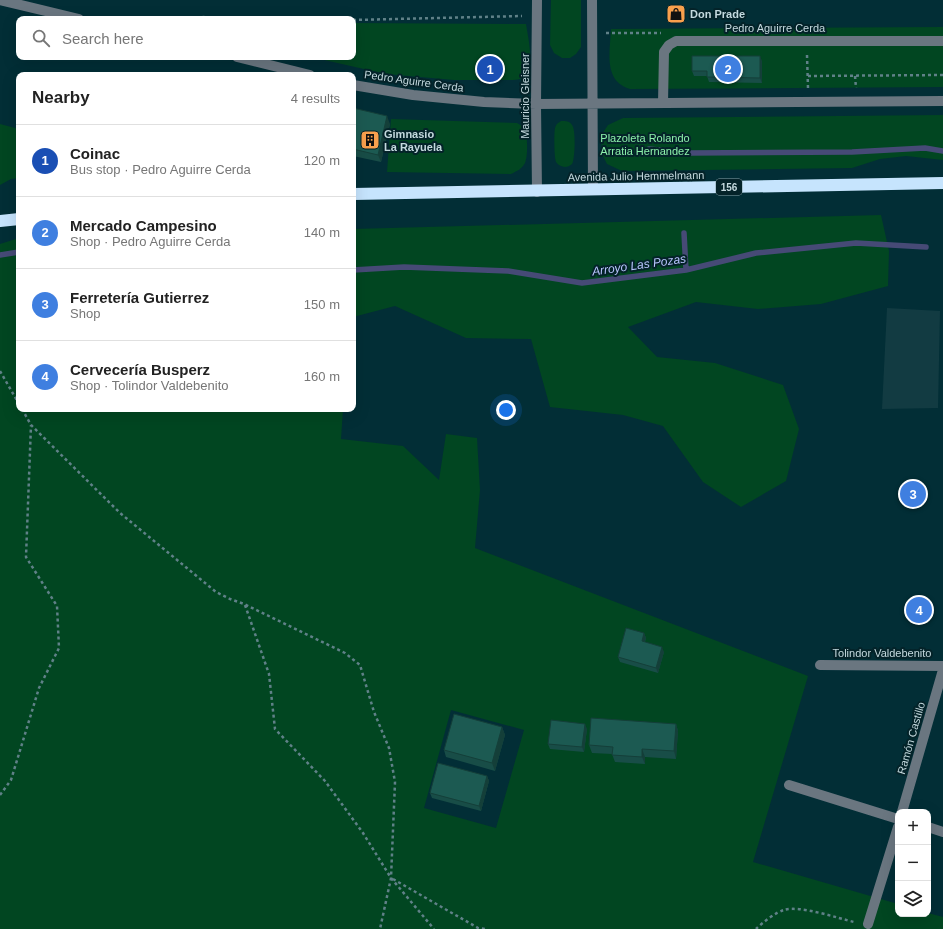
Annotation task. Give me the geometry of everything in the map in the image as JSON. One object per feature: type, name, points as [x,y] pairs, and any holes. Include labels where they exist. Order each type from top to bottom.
[{"type":"highway","name":"Avenida Julio Hemmelmann","points":[[356,194],[537,192],[943,183]]},
{"type":"highway","points":[[0,221],[16,219]]},
{"type":"street","points":[[0,0],[67,16]]},
{"type":"street","name":"Mauricio Gleisner","points":[[537,0],[537,192]]},
{"type":"street","points":[[592,0],[593,190]]},
{"type":"street","name":"Pedro Aguirre Cerda","points":[[663,103],[664,52],[669,45],[676,41],[943,41]]},
{"type":"street","points":[[248,60],[298,72]]},
{"type":"street","name":"Pedro Aguirre Cerda","points":[[356,86],[413,95],[484,102],[536,104],[592,102],[663,103],[943,101]]},
{"type":"street","name":"Tolindor Valdebenito","points":[[820,665],[943,666]]},
{"type":"street","name":"Ramón Castillo","points":[[903,809],[943,670]]},
{"type":"street","points":[[789,785],[895,818]]},
{"type":"street","points":[[931,828],[943,832]]},
{"type":"street","points":[[868,924],[895,837]]},
{"type":"path","points":[[356,20],[538,16]]},
{"type":"path","points":[[807,40],[808,76],[943,76]]},
{"type":"path","points":[[0,371],[16,399]]},
{"type":"path","points":[[24,412],[31,425],[120,513],[216,592],[345,653],[360,665],[374,712],[389,748],[395,782],[391,878],[380,929]]},
{"type":"path","points":[[0,795],[11,780],[39,688],[59,648],[57,606],[26,557],[31,425]]},
{"type":"path","points":[[244,604],[269,674],[275,729],[325,781],[363,833],[391,878],[434,929]]},
{"type":"path","points":[[391,878],[478,928],[485,929]]},
{"type":"path","points":[[756,929],[761,924],[784,910],[800,909],[868,924]]},
{"type":"shaded area","points":[[887,308],[940,311],[938,408],[882,409]]},
{"type":"green space","points":[[551,0],[581,0],[581,47],[576,54],[570,58],[562,58],[554,53],[550,45]]},
{"type":"green space","points":[[356,23],[526,24],[530,61],[527,74],[523,78],[517,80],[454,80],[386,74],[324,60],[356,60]]},
{"type":"green space","points":[[943,27],[943,87],[630,89],[621,85],[612,73],[609,56],[611,29]]},
{"type":"green space","name":"Plazoleta Rolando Arratia Hernandez","points":[[943,115],[943,160],[906,156],[880,159],[852,168],[622,171],[607,164],[601,152],[602,134],[608,125],[623,118]]},
{"type":"green space","points":[[391,119],[517,123],[523,127],[526,135],[526,160],[521,168],[511,174],[387,172]]},
{"type":"green space","points":[[561,121],[570,123],[574,132],[574,157],[572,164],[566,167],[557,164],[555,155],[555,128]]},
{"type":"green space","points":[[0,124],[16,128],[16,178],[11,179],[0,185]]},
{"type":"green space","points":[[881,215],[889,251],[888,286],[821,304],[758,309],[696,302],[628,327],[657,357],[715,363],[783,385],[799,429],[786,481],[741,507],[703,482],[663,426],[623,415],[550,407],[531,339],[466,338],[395,306],[356,316],[356,229]]},
{"type":"green space","points":[[16,239],[16,412],[343,412],[341,439],[403,446],[439,480],[446,434],[477,438],[480,490],[475,548],[808,676],[753,862],[895,903],[895,917],[931,917],[931,914],[943,917],[943,929],[0,929],[0,244]],"holes":[[[451,710],[524,730],[496,828],[424,808]]]},
{"type":"building","points":[[692,56],[760,56],[760,78],[707,77],[707,71],[692,71]]},
{"type":"building","name":"Gimnasio La Rayuela","points":[[356,109],[387,116],[378,155],[356,150]]},
{"type":"building","points":[[626,628],[644,633],[642,641],[662,647],[656,668],[618,657]]},
{"type":"building","points":[[454,714],[502,727],[492,763],[444,750]]},
{"type":"building","points":[[591,718],[676,724],[674,751],[642,749],[642,757],[612,755],[613,747],[589,745]]},
{"type":"building","points":[[551,720],[585,724],[582,747],[548,744]]},
{"type":"building","points":[[438,763],[487,776],[479,806],[430,793]]},
{"type":"waterway","points":[[649,149],[689,153],[852,152],[925,148],[943,151]]},
{"type":"waterway","points":[[684,233],[686,270]]},
{"type":"waterway","name":"Arroyo Las Pozas","points":[[356,270],[404,267],[508,271],[582,283],[686,270],[756,253],[856,243],[926,247]]},
{"type":"waterway","points":[[0,255],[16,252]]},
{"type":"place","name":"Don Prade","points":[[676,14]]},
{"type":"place","name":"Coinac","points":[[490,69]]},
{"type":"place","name":"Mercado Campesino","points":[[728,69]]},
{"type":"place","name":"Gimnasio La Rayuela","points":[[370,140]]},
{"type":"place","name":"Ferretería Gutierrez","points":[[913,494]]},
{"type":"place","name":"Cervecería Busperz","points":[[919,610]]}]
